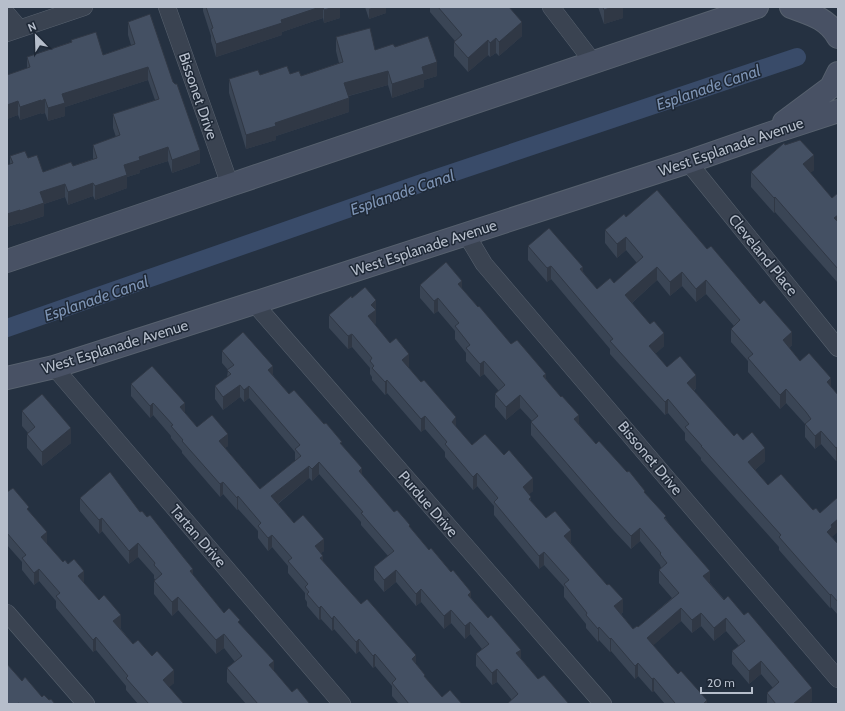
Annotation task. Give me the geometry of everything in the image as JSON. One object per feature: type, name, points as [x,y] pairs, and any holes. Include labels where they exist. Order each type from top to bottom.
[{"type":"main road","points":[[7,262],[757,7]]},
{"type":"main road","points":[[791,7],[818,16],[834,29],[838,37]]},
{"type":"main road","points":[[771,133],[832,87],[838,73]]},
{"type":"main road","name":"West Esplanade Avenue","points":[[7,378],[54,367],[254,304],[688,162],[838,111]]},
{"type":"street","points":[[7,14],[13,30],[84,7]]},
{"type":"street","name":"Bissonet Drive","points":[[167,7],[230,185]]},
{"type":"street","points":[[551,7],[593,62]]},
{"type":"street","name":"Cleveland Place","points":[[688,162],[838,348]]},
{"type":"street","name":"Bissonet Drive","points":[[466,234],[484,264],[838,679]]},
{"type":"street","name":"Purdue Drive","points":[[254,304],[603,704]]},
{"type":"street","name":"Tartan Drive","points":[[54,367],[342,704]]},
{"type":"street","points":[[7,613],[86,704]]},
{"type":"building","points":[[206,7],[320,7],[281,20],[282,23],[216,44],[211,29],[213,28]]},
{"type":"building","points":[[323,7],[334,7],[324,10]]},
{"type":"building","points":[[438,7],[509,7],[522,22],[499,42],[496,38],[490,43],[488,40],[468,58],[454,42],[462,35]]},
{"type":"building","points":[[603,7],[612,7],[604,10]]},
{"type":"building","points":[[150,14],[173,82],[177,84],[200,150],[172,160],[168,147],[139,157],[140,160],[124,165],[127,175],[95,186],[93,183],[68,192],[65,184],[40,192],[44,203],[7,214],[7,165],[13,163],[10,156],[25,151],[28,158],[37,155],[43,172],[71,162],[73,166],[97,158],[93,145],[120,135],[113,114],[159,99],[148,67],[62,94],[65,103],[48,108],[45,99],[20,107],[18,101],[7,105],[7,75],[30,67],[27,57],[72,42],[71,40],[96,32],[103,55],[135,44],[128,22]]},
{"type":"building","points":[[370,28],[375,50],[393,44],[395,47],[428,36],[437,62],[422,67],[424,74],[392,84],[388,71],[344,83],[349,98],[275,123],[276,126],[246,135],[229,79],[258,70],[260,75],[287,66],[290,74],[299,71],[301,76],[343,62],[336,37]]},
{"type":"building","points":[[800,140],[814,155],[803,164],[832,198],[838,193],[838,215],[834,218],[838,222],[838,269],[751,172],[784,143],[785,145]]},
{"type":"building","points":[[657,190],[707,249],[711,246],[760,304],[764,300],[792,332],[783,340],[800,361],[809,353],[831,378],[827,382],[838,395],[838,446],[836,448],[821,431],[815,436],[805,424],[811,419],[806,412],[786,389],[780,395],[748,358],[753,354],[731,329],[740,320],[706,280],[696,289],[682,272],[670,282],[657,267],[625,295],[650,324],[654,321],[664,333],[649,346],[667,367],[680,356],[696,375],[687,383],[734,436],[737,433],[743,440],[752,432],[765,448],[748,462],[768,485],[781,474],[813,510],[816,508],[820,513],[838,497],[838,519],[831,525],[832,527],[827,532],[838,544],[838,602],[831,594],[830,595],[779,537],[781,535],[685,427],[689,424],[668,399],[665,402],[610,341],[613,339],[551,266],[547,268],[528,246],[549,228],[583,267],[580,269],[597,289],[610,278],[614,283],[643,257],[626,237],[617,244],[605,230],[624,214],[626,217]]},
{"type":"building","points":[[446,262],[462,281],[458,284],[511,344],[517,340],[546,374],[543,376],[579,415],[574,419],[596,444],[599,441],[627,472],[629,471],[645,491],[644,492],[666,516],[664,518],[710,571],[703,576],[724,600],[728,596],[744,615],[748,612],[812,688],[793,704],[776,704],[767,693],[779,682],[761,661],[749,671],[732,651],[745,641],[726,618],[714,628],[701,613],[692,620],[681,608],[647,638],[678,674],[681,671],[707,700],[703,704],[674,704],[675,703],[654,678],[652,679],[638,663],[635,666],[611,638],[610,639],[599,627],[598,629],[564,584],[569,580],[544,552],[539,556],[494,502],[498,498],[477,473],[473,477],[445,444],[447,442],[425,416],[421,419],[387,380],[385,382],[372,368],[374,366],[370,361],[372,358],[352,334],[348,336],[329,315],[351,296],[352,298],[365,287],[376,300],[371,305],[376,310],[368,316],[390,343],[396,338],[409,354],[402,360],[421,382],[424,380],[456,417],[452,422],[472,445],[485,434],[504,455],[509,450],[533,478],[523,487],[531,497],[529,499],[546,518],[555,511],[571,530],[564,536],[607,585],[609,584],[623,599],[614,606],[633,629],[637,626],[638,627],[679,593],[659,570],[667,563],[660,554],[661,553],[640,528],[631,536],[614,518],[531,422],[538,416],[520,395],[506,407],[495,394],[505,385],[484,361],[480,364],[466,348],[470,345],[455,326],[459,323],[438,298],[434,301],[420,285]]},
{"type":"building","points":[[243,332],[273,366],[268,370],[289,394],[294,390],[324,424],[326,423],[342,442],[340,443],[362,468],[359,471],[394,512],[397,510],[429,550],[431,548],[451,572],[453,570],[471,592],[468,595],[488,618],[491,615],[521,650],[516,653],[538,679],[544,675],[569,704],[507,704],[518,694],[497,669],[492,673],[476,654],[489,644],[470,622],[465,626],[451,610],[444,616],[421,589],[416,594],[396,570],[384,580],[374,567],[394,551],[361,513],[363,512],[319,462],[312,469],[309,466],[271,496],[294,523],[303,515],[324,539],[315,546],[323,556],[320,558],[361,604],[367,599],[416,655],[412,659],[442,697],[450,690],[462,704],[409,704],[392,683],[396,679],[375,654],[373,656],[359,639],[356,642],[334,616],[332,619],[321,606],[319,608],[307,594],[309,592],[305,587],[308,584],[288,561],[292,558],[272,535],[268,538],[258,526],[261,523],[238,496],[237,498],[223,482],[220,484],[182,441],[183,440],[171,426],[173,425],[153,403],[150,406],[131,384],[152,366],[185,403],[180,407],[197,427],[212,415],[228,434],[219,441],[260,489],[301,456],[295,449],[300,445],[249,386],[244,390],[240,385],[223,397],[215,386],[231,374],[227,370],[234,365],[222,351]]},
{"type":"building","points":[[42,394],[71,428],[42,452],[27,434],[35,427],[22,411]]},
{"type":"building","points":[[110,472],[140,512],[142,511],[147,517],[150,515],[193,569],[190,571],[224,613],[229,608],[240,620],[238,622],[274,661],[269,665],[292,692],[297,688],[310,704],[258,704],[227,668],[242,656],[224,634],[216,640],[178,597],[172,602],[154,581],[162,574],[138,543],[129,551],[102,518],[99,520],[80,498]]},
{"type":"building","points":[[13,488],[29,507],[27,509],[47,532],[41,537],[63,562],[65,560],[68,564],[74,559],[84,571],[78,576],[99,600],[104,595],[121,615],[113,621],[133,644],[138,640],[152,656],[157,651],[174,670],[163,680],[184,704],[149,704],[126,678],[128,676],[96,637],[93,640],[56,596],[60,593],[39,569],[34,573],[22,558],[26,555],[7,533],[7,492]]},
{"type":"building","points":[[7,664],[22,681],[25,677],[42,697],[44,695],[49,700],[51,699],[55,704],[9,704],[7,702]]},
{"type":"waterway","name":"Esplanade Canal","points":[[7,328],[419,184],[797,57]]}]
